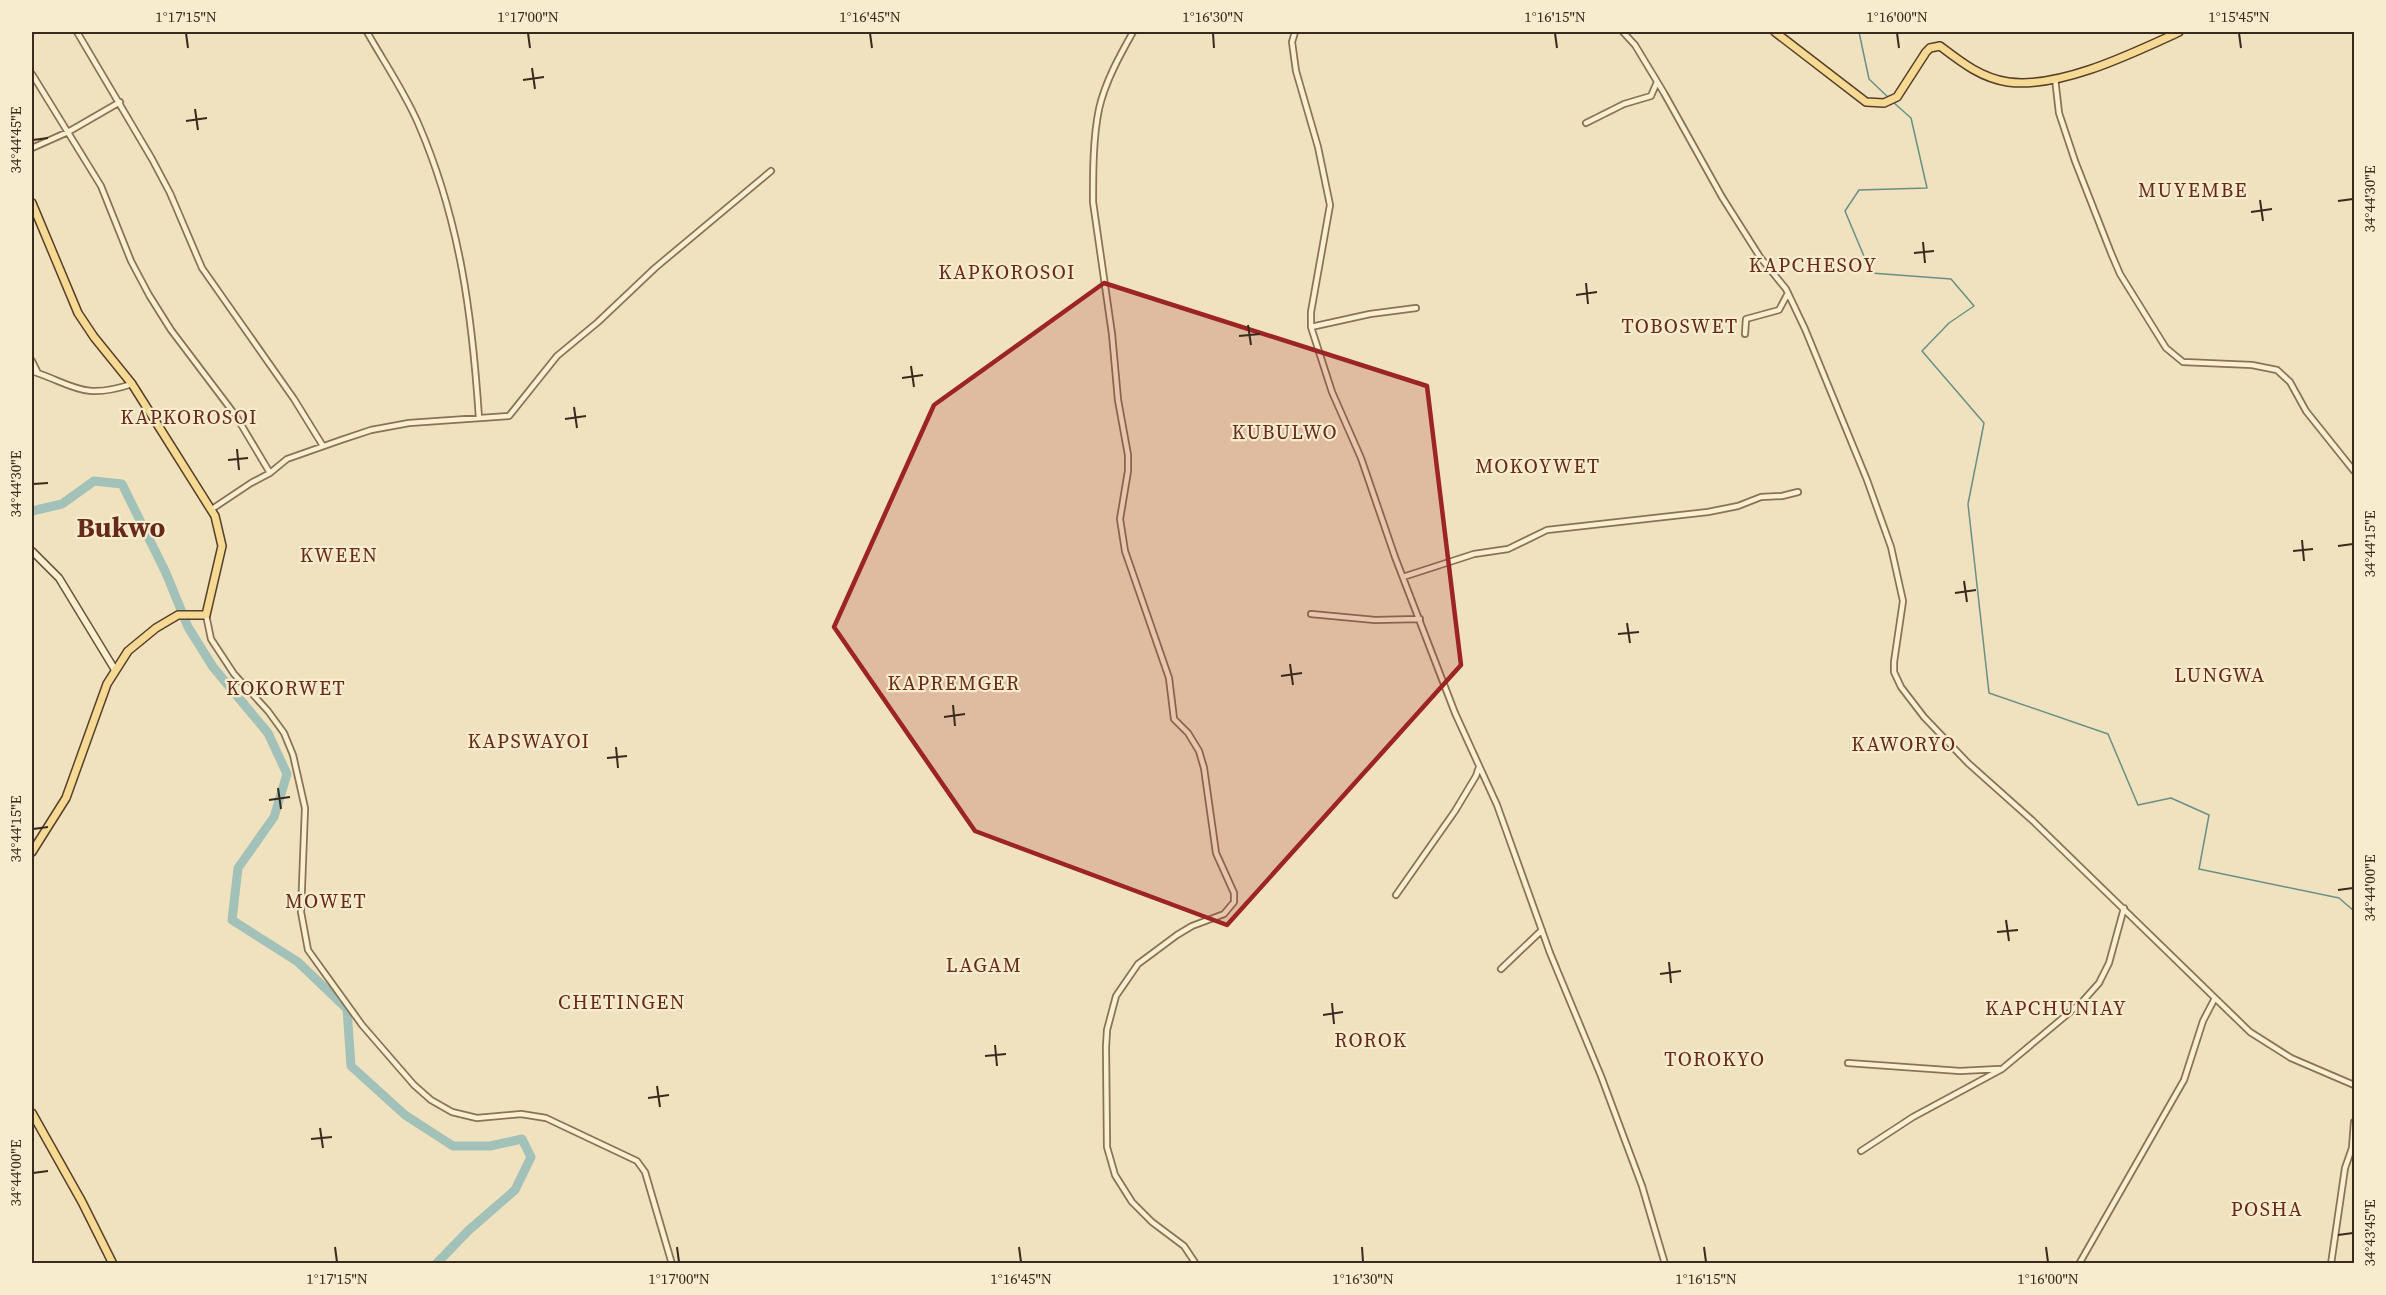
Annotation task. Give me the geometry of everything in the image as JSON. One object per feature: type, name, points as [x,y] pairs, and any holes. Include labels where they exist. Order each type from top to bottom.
[{"type":"main road","points":[[1775,32],[1850,91],[1866,102],[1875,104],[1891,101],[1897,97],[1926,52],[1934,46],[1940,46],[1965,66],[1995,79],[2024,82],[2055,78],[2111,63],[2179,32]]},
{"type":"main road","points":[[32,203],[78,313],[132,384],[212,509],[222,546],[206,615],[196,613],[178,615],[156,628],[128,651],[115,670],[91,726],[66,798],[32,852]]},
{"type":"main road","points":[[32,551],[59,578],[115,670]]},
{"type":"main road","points":[[32,1113],[113,1263]]},
{"type":"street","points":[[77,32],[120,102],[170,193],[202,268],[282,381],[323,446]]},
{"type":"street","points":[[367,32],[415,117],[444,196],[462,261],[468,296],[479,418]]},
{"type":"street","points":[[1133,32],[1099,107],[1093,181],[1093,202],[1112,334],[1118,400],[1128,455],[1128,471],[1120,519],[1122,537],[1129,568],[1169,678],[1174,719],[1188,732],[1199,751],[1204,768],[1216,853],[1234,893],[1234,902],[1224,914],[1184,931],[1138,964],[1116,996],[1107,1030],[1106,1132],[1110,1162],[1132,1202],[1152,1222],[1184,1246],[1196,1263]]},
{"type":"street","points":[[1296,32],[1292,42],[1296,71],[1318,147],[1330,205],[1313,293],[1311,327],[1332,392],[1361,458],[1455,713],[1497,805],[1542,930],[1601,1076],[1642,1186],[1665,1263]]},
{"type":"street","points":[[1623,32],[1658,82],[1722,196],[1760,257],[1788,293],[1805,329],[1867,480],[1891,546],[1903,601],[1894,662],[1894,672],[1901,687],[1924,717],[1968,763],[2033,821],[2250,1032],[2291,1058],[2355,1085]]},
{"type":"street","points":[[32,74],[101,186],[131,261],[149,295],[171,330],[236,416],[270,473]]},
{"type":"street","points":[[2055,78],[2060,112],[2075,161],[2111,253],[2120,274],[2166,348],[2183,362],[2252,365],[2277,370],[2290,382],[2306,411],[2355,471]]},
{"type":"street","points":[[1586,123],[1624,104],[1651,96],[1658,82]]},
{"type":"street","points":[[32,148],[68,132],[120,102]]},
{"type":"street","points":[[212,509],[270,473],[286,459],[371,430],[479,418],[502,418],[514,412],[557,356],[598,322],[655,268],[771,171]]},
{"type":"street","points":[[1745,334],[1746,318],[1779,310],[1788,293]]},
{"type":"street","points":[[1311,327],[1370,314],[1416,308]]},
{"type":"street","points":[[32,361],[38,373]]},
{"type":"street","points":[[32,371],[76,390],[113,391],[132,384]]},
{"type":"street","points":[[1403,577],[1474,554],[1508,549],[1548,530],[1708,512],[1738,506],[1761,498],[1798,492]]},
{"type":"street","points":[[1311,614],[1375,620],[1420,619]]},
{"type":"street","points":[[206,615],[211,639],[234,674],[268,711],[284,733],[293,755],[305,808],[301,912],[308,950],[315,963],[401,1072],[431,1100],[452,1113],[477,1118],[520,1114],[546,1118],[637,1161],[645,1172],[672,1263]]},
{"type":"street","points":[[1396,895],[1455,811],[1479,767]]},
{"type":"street","points":[[1861,1151],[1913,1117],[2002,1069],[2082,1002],[2099,983],[2109,963],[2124,908]]},
{"type":"street","points":[[1501,969],[1542,930]]},
{"type":"street","points":[[2079,1263],[2184,1080],[2203,1021],[2215,998]]},
{"type":"street","points":[[1848,1063],[1960,1071],[2002,1069]]},
{"type":"street","points":[[2331,1263],[2345,1168],[2352,1148],[2355,1122]]},
{"type":"highlighted area","points":[[1104,283],[1427,386],[1461,665],[1227,925],[975,831],[834,627],[934,405]]},
{"type":"waterway","points":[[1859,32],[1869,79],[1890,99]]},
{"type":"waterway","points":[[1893,102],[1911,118],[1927,188],[1859,190],[1845,211],[1871,273],[1951,279],[1974,306],[1949,323],[1922,351],[1984,423],[1968,504],[1989,693],[2108,734],[2138,805],[2171,798],[2209,815],[2199,869],[2339,898],[2354,911]]},
{"type":"waterway","points":[[32,511],[62,504],[94,481],[122,484],[166,573],[188,627],[213,667],[268,733],[287,774],[274,817],[238,868],[232,920],[298,962],[347,1009],[351,1066],[405,1115],[453,1146],[490,1146],[522,1139],[531,1157],[515,1190],[469,1230],[436,1264]]},
{"type":"district","name":"MUYEMBE","points":[[2193,190]]},
{"type":"district","name":"KAPCHESOY","points":[[1813,265]]},
{"type":"district","name":"KAPKOROSOI","points":[[1007,272]]},
{"type":"district","name":"TOBOSWET","points":[[1680,326]]},
{"type":"district","name":"KAPKOROSOI","points":[[189,417]]},
{"type":"district","name":"KUBULWO","points":[[1285,432]]},
{"type":"district","name":"MOKOYWET","points":[[1538,466]]},
{"type":"district","name":"Bukwo","points":[[121,527]]},
{"type":"district","name":"KWEEN","points":[[339,555]]},
{"type":"district","name":"LUNGWA","points":[[2220,675]]},
{"type":"district","name":"KAPREMGER","points":[[954,683]]},
{"type":"district","name":"KOKORWET","points":[[286,688]]},
{"type":"district","name":"KAPSWAYOI","points":[[529,741]]},
{"type":"district","name":"KAWORYO","points":[[1904,744]]},
{"type":"district","name":"MOWET","points":[[326,901]]},
{"type":"district","name":"LAGAM","points":[[984,965]]},
{"type":"district","name":"CHETINGEN","points":[[622,1002]]},
{"type":"district","name":"KAPCHUNIAY","points":[[2056,1008]]},
{"type":"district","name":"ROROK","points":[[1371,1040]]},
{"type":"district","name":"TOROKYO","points":[[1715,1059]]},
{"type":"district","name":"POSHA","points":[[2267,1209]]}]
